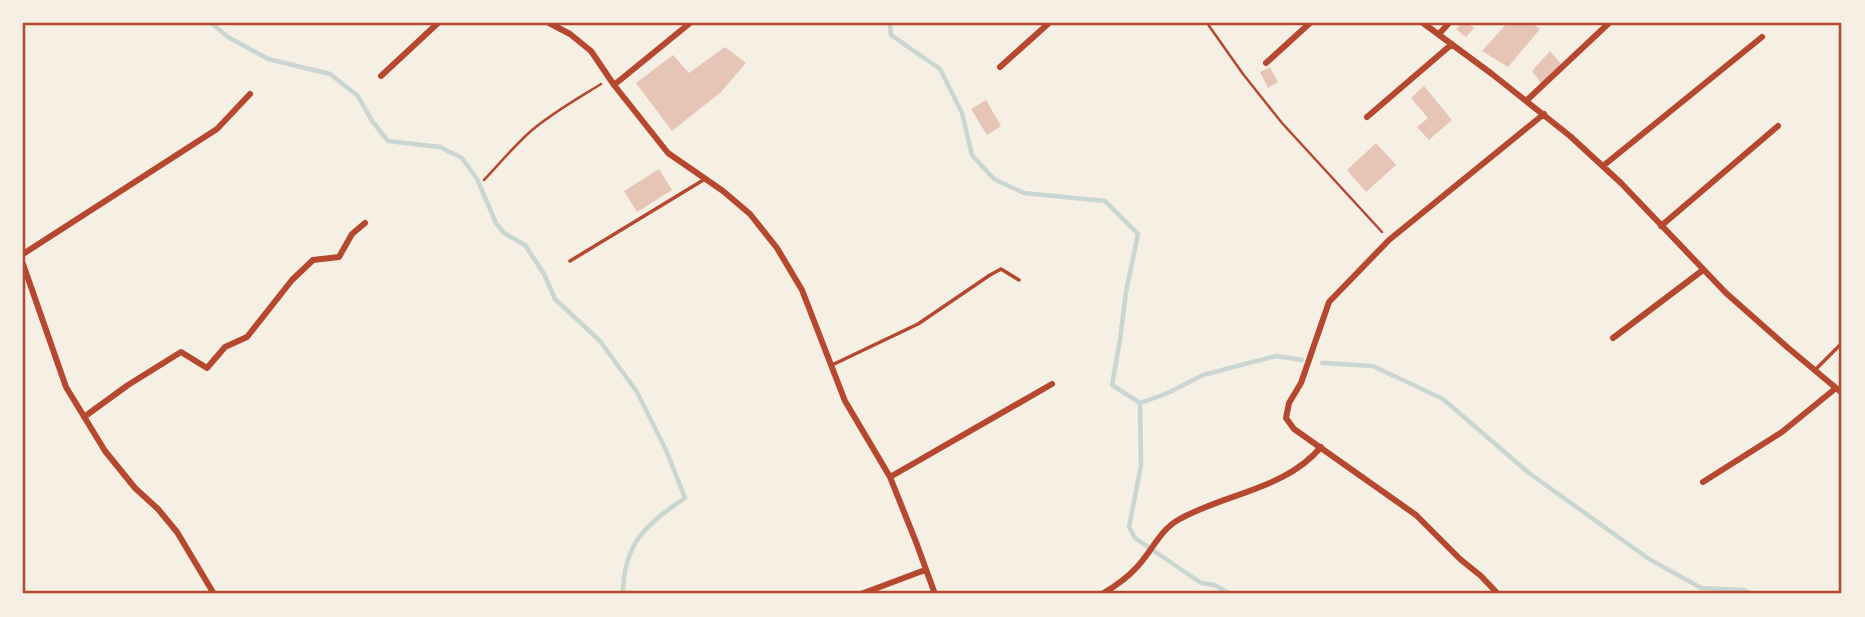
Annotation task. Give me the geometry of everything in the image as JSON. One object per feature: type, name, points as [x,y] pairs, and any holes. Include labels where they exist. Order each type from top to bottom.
[{"type":"street","points":[[381,76],[438,23]]},
{"type":"street","points":[[549,23],[570,34],[591,51],[668,153],[723,191],[750,214],[777,248],[802,290],[845,401],[890,477],[934,594]]},
{"type":"street","points":[[612,82],[690,23]]},
{"type":"street","points":[[1000,67],[1049,23]]},
{"type":"street","points":[[1266,63],[1310,23]]},
{"type":"street","points":[[1423,23],[1544,114],[1603,166],[1726,293],[1842,393]]},
{"type":"street","points":[[1439,34],[1449,23]]},
{"type":"street","points":[[1526,101],[1609,23]]},
{"type":"street","points":[[1603,166],[1762,37]]},
{"type":"street","points":[[1367,117],[1452,44]]},
{"type":"street","points":[[23,254],[217,129],[250,94]]},
{"type":"street","points":[[1498,594],[1416,515],[1294,429],[1286,418],[1289,403],[1301,383],[1329,302],[1389,240],[1544,114]]},
{"type":"street","points":[[1661,226],[1778,126]]},
{"type":"street","points":[[84,417],[180,352],[207,368],[225,346],[247,337],[292,280],[313,260],[339,257],[352,234],[365,223]]},
{"type":"street","points":[[23,264],[66,387],[105,451],[135,488],[158,509],[177,532],[214,594]]},
{"type":"street","points":[[1613,338],[1703,270]]},
{"type":"street","points":[[890,477],[1052,384]]},
{"type":"street","points":[[1703,482],[1782,432],[1836,388]]},
{"type":"street","points":[[1102,594],[1138,567],[1166,529],[1178,520],[1287,476],[1321,447]]},
{"type":"street","points":[[861,594],[925,570]]},
{"type":"lane","points":[[570,261],[705,179]]},
{"type":"lane","points":[[832,365],[918,324],[990,275],[1001,270],[1019,280]]},
{"type":"lane","points":[[1815,370],[1842,343]]},
{"type":"path","points":[[1207,23],[1282,123],[1389,240]]},
{"type":"path","points":[[484,180],[534,129],[571,102],[612,82]]},
{"type":"building","points":[[1462,23],[1468,23],[1474,28],[1466,37],[1456,29]]},
{"type":"building","points":[[1507,23],[1532,23],[1540,29],[1508,67],[1482,51]]},
{"type":"building","points":[[725,47],[746,63],[721,92],[672,131],[636,83],[673,55],[689,73]]},
{"type":"building","points":[[1550,51],[1562,65],[1541,83],[1532,71]]},
{"type":"building","points":[[1270,67],[1278,82],[1268,88],[1260,72]]},
{"type":"building","points":[[1424,86],[1452,120],[1429,140],[1417,127],[1428,118],[1411,98]]},
{"type":"building","points":[[986,100],[1001,126],[987,135],[971,109]]},
{"type":"building","points":[[1376,143],[1396,165],[1366,192],[1347,170]]},
{"type":"building","points":[[659,169],[672,190],[637,212],[624,191]]},
{"type":"waterway","points":[[211,23],[228,37],[268,59],[330,74],[358,96],[372,121],[388,141],[440,147],[462,158],[477,179],[496,223],[504,233],[525,245],[544,274],[555,299],[600,341],[637,392],[666,450],[685,498],[659,517],[639,537],[627,562],[623,594]]},
{"type":"waterway","points":[[890,23],[891,35],[940,69],[962,113],[972,155],[994,179],[1024,193],[1105,201],[1138,234],[1112,385],[1140,403],[1168,393],[1203,375],[1276,356],[1302,360]]},
{"type":"waterway","points":[[1322,363],[1373,366],[1443,399],[1529,473],[1649,559],[1701,588],[1744,590],[1751,594]]},
{"type":"waterway","points":[[1140,403],[1141,465],[1129,527],[1135,538],[1201,583],[1214,585],[1231,594]]}]
